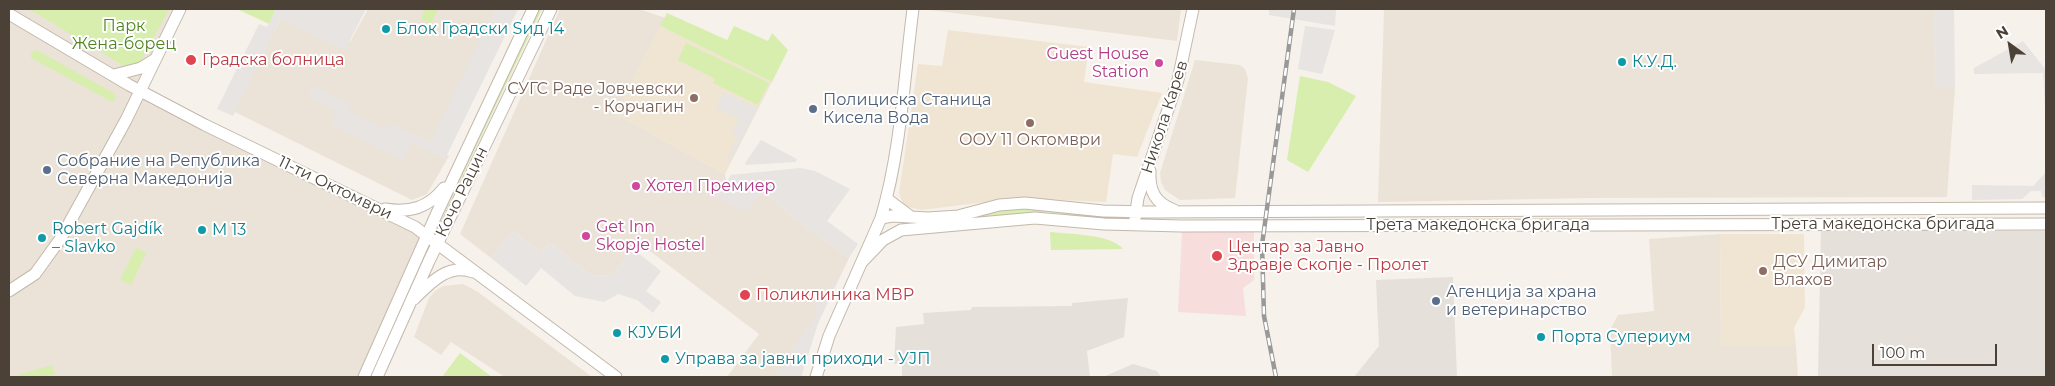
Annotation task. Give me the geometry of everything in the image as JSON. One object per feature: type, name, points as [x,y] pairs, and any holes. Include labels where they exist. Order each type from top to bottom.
[{"type":"street","points":[[9,291],[27,281],[51,256],[129,113],[180,9]]},
{"type":"street","name":"Кочо Рацин","points":[[364,377],[453,177],[533,9]]},
{"type":"street","name":"Кочо Рацин","points":[[377,377],[410,302],[551,9]]},
{"type":"street","points":[[816,377],[827,343],[881,218],[894,167],[913,9]]},
{"type":"street","name":"Никола Карев","points":[[1134,225],[1138,198],[1180,72],[1193,9]]},
{"type":"street","name":"11-ти Октомври","points":[[9,14],[114,76],[222,134],[376,207],[427,235],[616,377]]},
{"type":"street","points":[[114,76],[148,65],[157,57]]},
{"type":"street","points":[[129,113],[158,100]]},
{"type":"street","points":[[1151,163],[1150,182],[1153,195],[1160,203],[1178,212]]},
{"type":"street","points":[[376,207],[405,211],[420,208],[433,200],[453,177]]},
{"type":"street","points":[[886,199],[911,223]]},
{"type":"street","name":"Трета македонска бригада","points":[[862,262],[885,238],[911,223],[958,216],[1013,204],[1135,212],[2046,208]]},
{"type":"street","name":"Трета македонска бригада","points":[[881,218],[892,216],[911,223],[1035,218],[1134,225],[2046,224]]},
{"type":"street","points":[[410,302],[448,271],[460,269],[477,273]]},
{"type":"shaded area","points":[[9,9],[180,9],[140,91],[427,235],[364,377],[9,377]]},
{"type":"shaded area","points":[[276,9],[366,9],[345,50],[280,19],[233,116],[217,109],[259,24],[267,27]]},
{"type":"shaded area","points":[[368,9],[497,9],[431,144],[449,156],[427,194],[412,200],[233,111],[283,14],[350,42]]},
{"type":"shaded area","points":[[495,9],[518,9],[445,159],[412,143],[403,161],[331,124],[337,111],[308,96],[313,86],[353,105],[349,112],[387,130],[391,123],[430,142]]},
{"type":"shaded area","points":[[560,9],[639,9],[665,18],[616,114],[725,174],[726,180],[716,198],[756,198],[761,194],[768,195],[791,216],[849,258],[818,323],[801,377],[727,377],[759,334],[642,245],[633,249],[612,276],[591,275],[549,242],[541,253],[513,231],[491,258],[460,234]]},
{"type":"shaded area","points":[[922,9],[1181,9],[1177,41]]},
{"type":"shaded area","points":[[1269,9],[1336,9],[1335,26],[1269,15]]},
{"type":"shaded area","points":[[1384,9],[1934,9],[1935,88],[1955,88],[1947,197],[1589,198],[1378,202]]},
{"type":"shaded area","points":[[1934,9],[1954,9],[1955,88],[1935,88]]},
{"type":"shaded area","name":"СУГС Раде Јовчевски - Корчагин","points":[[660,26],[772,82],[725,174],[616,114]]},
{"type":"shaded area","points":[[1305,26],[1335,30],[1322,74],[1298,69]]},
{"type":"shaded area","name":"ООУ 11 Октомври","points":[[948,30],[1089,47],[1084,82],[1162,93],[1137,157],[1113,154],[1106,202],[1016,198],[922,210],[904,206],[899,193],[918,64],[942,66]]},
{"type":"shaded area","points":[[2023,41],[2046,70],[2046,126],[2043,73],[1974,74],[1974,68]]},
{"type":"shaded area","points":[[1195,60],[1240,65],[1245,69],[1248,78],[1235,198],[1180,200],[1165,190],[1161,182],[1160,173]]},
{"type":"shaded area","points":[[724,92],[758,108],[730,162],[726,161],[738,136],[732,133],[739,119],[716,108]]},
{"type":"shaded area","points":[[761,140],[797,159],[796,162],[746,165],[745,163]]},
{"type":"shaded area","points":[[800,168],[815,171],[850,189],[827,221],[858,244],[849,258],[791,216],[768,195],[761,194],[756,198],[748,212],[716,198],[731,175]]},
{"type":"shaded area","points":[[2046,172],[2046,197],[2042,197],[2041,191],[2031,191],[2022,199],[1972,200],[1972,185],[2033,186]]},
{"type":"shaded area","points":[[1821,229],[2046,231],[2046,377],[1818,377]]},
{"type":"shaded area","points":[[513,231],[541,253],[549,242],[591,275],[612,276],[633,249],[661,271],[646,291],[661,302],[653,313],[637,300],[618,294],[604,302],[575,296],[541,268],[526,286],[491,258]]},
{"type":"shaded area","name":"Центар за Јавно Здравје Скопје - Пролет","points":[[1254,231],[1254,280],[1243,288],[1246,316],[1178,312],[1182,232]]},
{"type":"shaded area","points":[[1720,234],[1721,346],[1796,346],[1798,377],[1612,377],[1610,330],[1618,315],[1654,311],[1649,239]]},
{"type":"shaded area","name":"ДСУ Димитар Влахов","points":[[1720,234],[1804,234],[1805,307],[1794,328],[1796,346],[1721,346]]},
{"type":"shaded area","points":[[842,272],[818,323],[801,377],[772,377],[813,320],[817,306]]},
{"type":"shaded area","points":[[1453,277],[1457,377],[1354,377],[1379,346],[1376,280]]},
{"type":"shaded area","points":[[463,284],[478,292],[592,377],[505,377],[451,342],[441,355],[414,337],[429,298],[435,291],[443,286]]},
{"type":"shaded area","points":[[1128,298],[1124,337],[1087,351],[1090,377],[902,377],[902,364],[894,364],[896,327],[924,324],[923,313],[971,310],[972,307],[1072,306],[1072,303]]},
{"type":"shaded area","points":[[1133,364],[1157,371],[1161,377],[1103,377]]},
{"type":"green space","name":"Парк Жена-борец","points":[[29,9],[169,9],[140,63],[130,66],[122,65]]},
{"type":"green space","points":[[237,9],[276,9],[269,24]]},
{"type":"green space","points":[[425,9],[438,9],[431,24],[421,19]]},
{"type":"green space","points":[[538,9],[542,9],[445,212],[443,211]]},
{"type":"green space","points":[[667,13],[727,40],[734,26],[768,41],[772,33],[788,50],[772,82],[660,26]]},
{"type":"green space","points":[[686,43],[769,83],[758,105],[713,83],[715,79],[678,60]]},
{"type":"green space","points":[[37,50],[115,94],[116,99],[112,102],[31,58],[31,52]]},
{"type":"green space","points":[[1300,76],[1328,82],[1356,96],[1308,172],[1287,160]]},
{"type":"green space","points":[[1027,208],[1105,216],[1105,219],[1047,212],[976,217],[996,211]]},
{"type":"green space","points":[[1050,232],[1078,234],[1109,240],[1123,249],[1051,250]]},
{"type":"green space","points":[[136,248],[146,253],[131,285],[120,280]]},
{"type":"green space","points":[[460,353],[492,377],[442,377]]},
{"type":"green space","points":[[52,365],[55,375],[19,377],[18,375]]},
{"type":"railway","points":[[1276,377],[1264,316],[1262,245],[1294,9]]},
{"type":"place","name":"Блок Градски Sид 14","points":[[386,29]]},
{"type":"place","name":"Градска болница","points":[[191,60]]},
{"type":"place","name":"К.У.Д.","points":[[1622,62]]},
{"type":"place","name":"Guest House Station","points":[[1159,63]]},
{"type":"place","name":"СУГС Раде Јовчевски - Корчагин","points":[[694,98]]},
{"type":"place","name":"Полициска Станица Кисела Вода","points":[[813,109]]},
{"type":"place","name":"ООУ 11 Октомври","points":[[1030,123]]},
{"type":"place","name":"Собрание на Република Северна Македонија","points":[[47,170]]},
{"type":"place","name":"Хотел Премиер","points":[[636,186]]},
{"type":"place","name":"M 13","points":[[202,230]]},
{"type":"place","name":"Get Inn Skopje Hostel","points":[[586,236]]},
{"type":"place","name":"Robert Gajdík – Slavko","points":[[42,238]]},
{"type":"place","name":"Центар за Јавно Здравје Скопје - Пролет","points":[[1217,256]]},
{"type":"place","name":"ДСУ Димитар Влахов","points":[[1763,271]]},
{"type":"place","name":"Поликлиника МВР","points":[[745,295]]},
{"type":"place","name":"Агенција за храна и ветеринарство","points":[[1436,301]]},
{"type":"place","name":"КЈУБИ","points":[[617,333]]},
{"type":"place","name":"Порта Супериум","points":[[1541,337]]},
{"type":"place","name":"Управа за јавни приходи - УЈП","points":[[665,359]]}]
